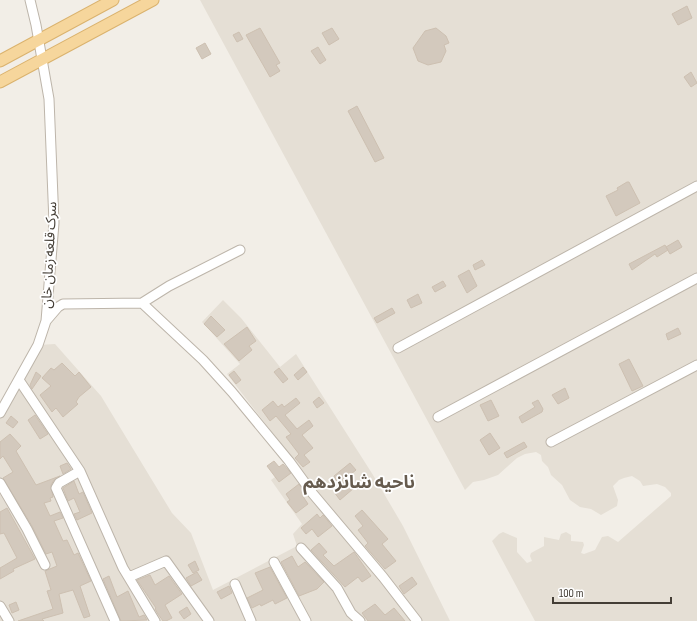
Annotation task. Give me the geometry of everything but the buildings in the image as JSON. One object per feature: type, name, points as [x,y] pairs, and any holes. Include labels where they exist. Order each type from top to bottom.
[{"type":"main road","points":[[0,61],[113,0]]},
{"type":"main road","points":[[0,82],[153,0]]},
{"type":"street","name":"سرک قلعه زمان خان","points":[[0,413],[38,345],[46,321],[54,223],[49,99],[39,40],[30,0]]},
{"type":"street","points":[[398,348],[697,186]]},
{"type":"street","points":[[46,321],[58,307],[63,304],[142,303],[169,286],[240,250]]},
{"type":"street","points":[[438,417],[697,278]]},
{"type":"street","points":[[142,303],[204,360],[232,392],[417,621]]},
{"type":"street","points":[[551,442],[697,365]]},
{"type":"street","points":[[19,380],[80,471],[100,521],[128,577],[156,621]]},
{"type":"street","points":[[80,471],[59,483],[56,488],[115,621]]},
{"type":"street","points":[[0,483],[27,529],[45,565]]},
{"type":"street","points":[[301,548],[337,588],[351,613],[360,621]]},
{"type":"street","points":[[128,577],[166,561],[209,621]]},
{"type":"street","points":[[274,562],[306,621]]},
{"type":"street","points":[[235,584],[251,621]]},
{"type":"street","points":[[0,606],[9,621]]},
{"type":"shaded area","points":[[200,0],[697,0],[697,621],[535,621],[492,541],[499,534],[503,532],[517,538],[517,552],[527,563],[532,561],[530,556],[531,553],[544,546],[544,537],[559,540],[561,534],[566,532],[571,535],[571,541],[583,542],[584,545],[581,553],[584,554],[595,550],[602,537],[608,536],[618,542],[671,496],[671,493],[665,487],[657,484],[643,486],[640,481],[632,476],[624,478],[619,480],[613,486],[618,500],[617,506],[601,515],[591,509],[580,507],[570,500],[562,485],[551,475],[548,467],[542,461],[541,455],[536,452],[525,454],[517,458],[498,475],[473,482],[465,490]]},
{"type":"shaded area","points":[[223,300],[241,318],[280,367],[296,354],[373,475],[403,526],[450,621],[0,621],[0,413],[38,345],[55,344],[101,396],[172,513],[191,533],[213,590],[297,546],[293,534],[302,524],[271,480],[295,462],[227,374],[240,364],[202,322]]},
{"type":"district","name":"ناحیه شانزدهم","points":[[359,482]]}]
